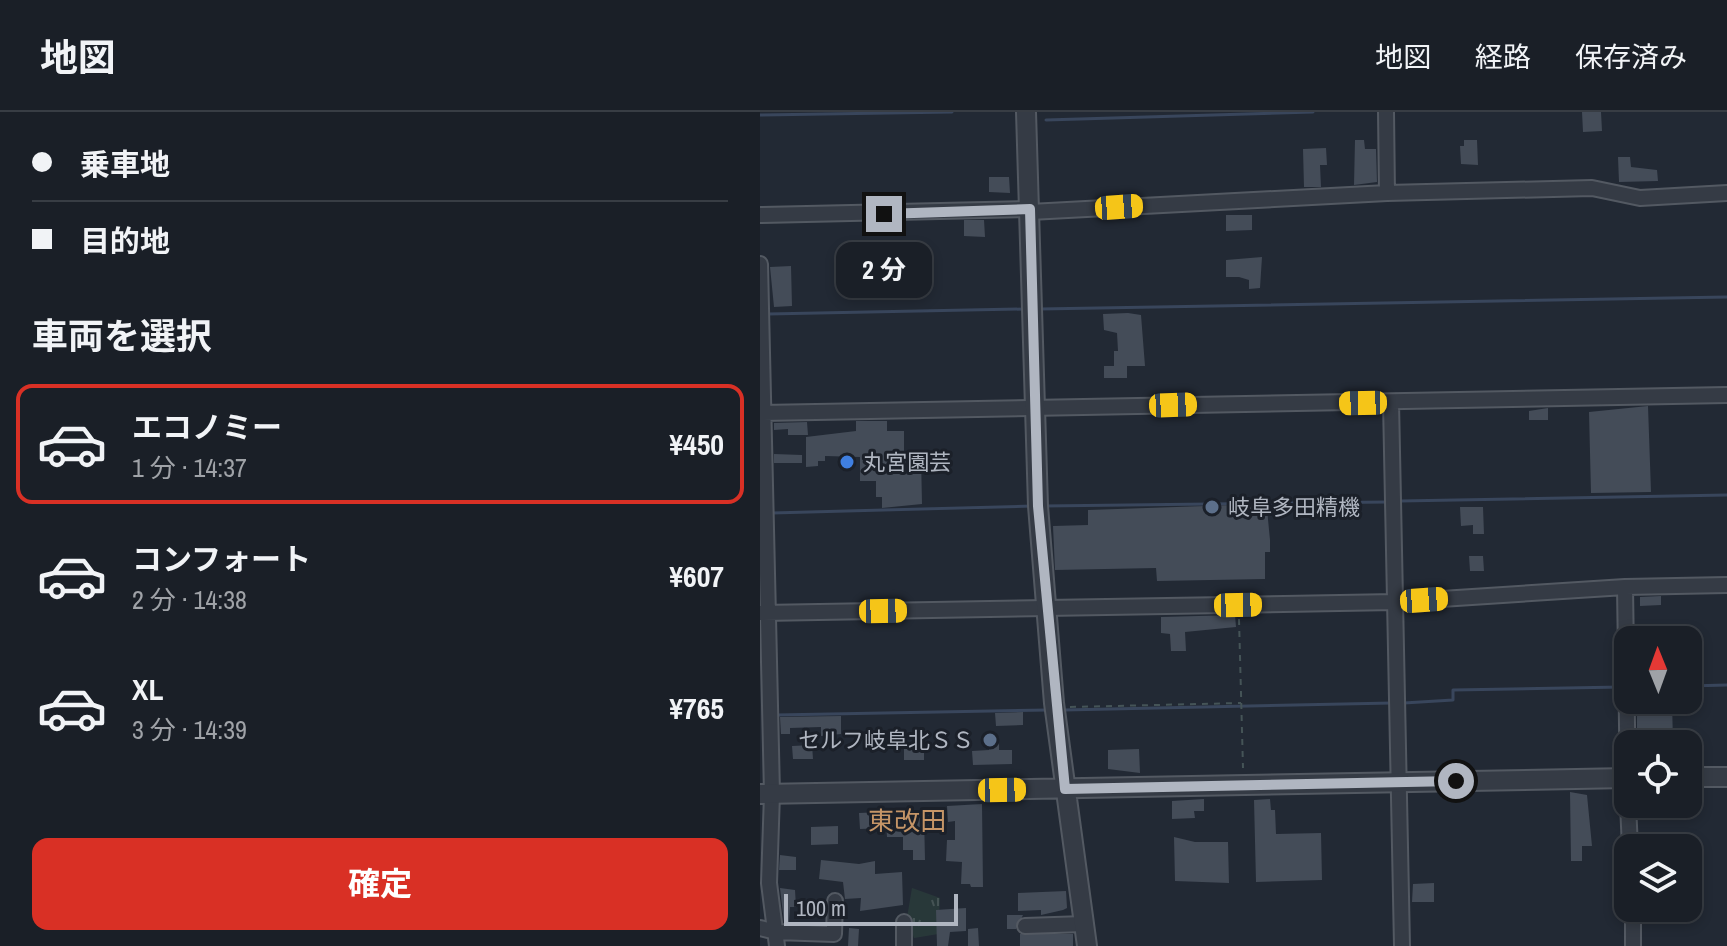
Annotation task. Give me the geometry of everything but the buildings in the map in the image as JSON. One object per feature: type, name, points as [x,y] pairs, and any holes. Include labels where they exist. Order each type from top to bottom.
[{"type":"street","points":[[1026,112],[1038,506],[1055,707],[1087,946]]},
{"type":"street","points":[[1386,112],[1387,193]]},
{"type":"street","points":[[760,215],[1030,211],[1387,193],[1592,188],[1640,198],[1727,193]]},
{"type":"street","points":[[760,264],[766,794],[769,883],[776,939]]},
{"type":"street","points":[[762,413],[1727,395]]},
{"type":"street","points":[[1391,402],[1402,946]]},
{"type":"street","points":[[763,613],[1395,602],[1625,587],[1727,585]]},
{"type":"street","points":[[1625,587],[1627,730]]},
{"type":"street","points":[[1702,777],[1727,777]]},
{"type":"street","points":[[766,794],[1614,778]]},
{"type":"street","points":[[760,928],[776,939],[834,934],[835,901]]},
{"type":"street","points":[[904,922],[904,946]]},
{"type":"street","points":[[1633,922],[1633,946]]},
{"type":"street","points":[[1025,926],[1084,924]]},
{"type":"path","points":[[1238,605],[1243,785]]},
{"type":"path","points":[[1055,707],[1241,703]]},
{"type":"green space","points":[[912,888],[940,898],[938,934],[914,938],[907,918]]},
{"type":"waterway","points":[[760,115],[952,112]]},
{"type":"waterway","points":[[1046,120],[1313,112]]},
{"type":"waterway","points":[[1040,309],[1727,297]]},
{"type":"waterway","points":[[768,314],[1024,309]]},
{"type":"waterway","points":[[1400,501],[1727,495]]},
{"type":"waterway","points":[[1044,506],[1388,502]]},
{"type":"waterway","points":[[772,513],[1032,506]]},
{"type":"waterway","points":[[1702,686],[1727,685]]},
{"type":"waterway","points":[[1404,703],[1453,700],[1453,690],[1614,687]]},
{"type":"waterway","points":[[1064,710],[1392,703]]},
{"type":"waterway","points":[[776,715],[1048,710]]},
{"type":"place","name":"丸宮園芸","points":[[847,462]]},
{"type":"place","name":"岐阜多田精機","points":[[1212,507]]},
{"type":"place","name":"セルフ岐阜北ＳＳ","points":[[990,740]]},
{"type":"district","name":"東改田","points":[[907,821]]},
{"type":"route","points":[[884,214],[1030,209],[1038,506],[1054,703],[1065,789],[1456,781]]}]
